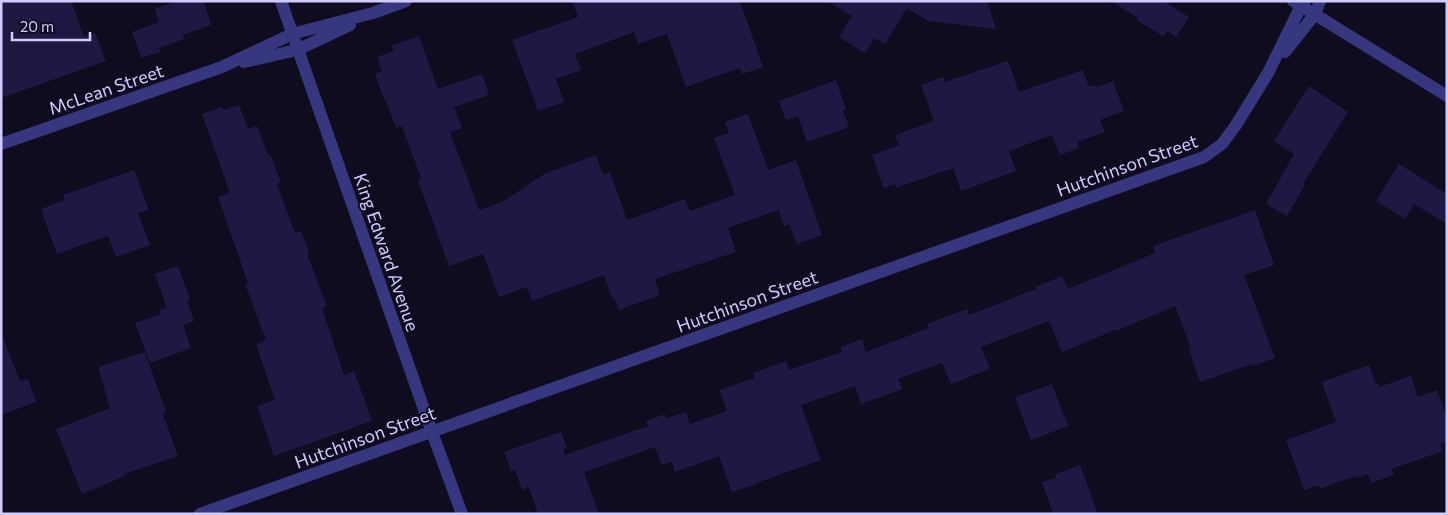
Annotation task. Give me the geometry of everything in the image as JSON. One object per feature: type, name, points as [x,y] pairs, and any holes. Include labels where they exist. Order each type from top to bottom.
[{"type":"street","name":"King Edward Avenue","points":[[281,1],[462,514]]},
{"type":"street","name":"McLean Street","points":[[1,144],[222,67],[292,34],[373,13],[406,1]]},
{"type":"street","name":"Hutchinson Street","points":[[200,514],[1204,157],[1222,144],[1268,73],[1315,14],[1320,1]]},
{"type":"street","name":"Hutchinson Street","points":[[1268,73],[1300,3]]},
{"type":"street","points":[[1300,3],[1447,96]]},
{"type":"street","name":"McLean Street","points":[[222,67],[297,50],[373,13]]},
{"type":"building","points":[[1,1],[71,1],[84,37],[95,33],[106,61],[1,98]]},
{"type":"building","points":[[176,1],[204,1],[211,25],[183,35],[184,39],[159,48],[160,52],[141,58],[132,32],[159,22],[155,9]]},
{"type":"building","points":[[572,1],[740,1],[763,67],[742,74],[740,68],[686,87],[667,34],[638,44],[634,32],[575,54],[581,70],[556,79],[564,102],[538,111],[512,40],[578,17]]},
{"type":"building","points":[[827,1],[987,1],[996,29],[928,21],[907,8],[885,44],[874,38],[865,53],[839,37],[852,16]]},
{"type":"building","points":[[1111,1],[1163,1],[1189,17],[1176,37],[1167,31],[1163,36]]},
{"type":"building","points":[[419,36],[438,89],[482,74],[489,95],[454,107],[462,128],[450,132],[479,210],[504,201],[544,174],[596,155],[603,175],[610,172],[627,220],[685,199],[690,211],[735,195],[714,138],[729,133],[725,122],[748,114],[768,170],[796,160],[822,235],[797,244],[789,224],[784,226],[779,210],[728,228],[736,252],[655,279],[660,295],[619,310],[614,297],[612,298],[604,275],[532,301],[527,287],[499,297],[483,254],[449,266],[418,180],[421,178],[402,126],[396,128],[375,74],[382,71],[377,57],[394,51],[391,46]]},
{"type":"building","points":[[1008,61],[1019,92],[1083,70],[1089,87],[1096,85],[1097,87],[1113,81],[1124,111],[1100,120],[1105,132],[1077,142],[1079,148],[1060,155],[1052,135],[1009,151],[1016,171],[961,191],[953,168],[896,188],[895,184],[884,188],[872,155],[899,145],[895,135],[934,121],[921,85],[943,77],[945,82]]},
{"type":"building","points":[[836,80],[846,109],[843,110],[849,127],[807,142],[798,116],[786,120],[779,101]]},
{"type":"building","points":[[1309,86],[1348,112],[1303,184],[1305,185],[1287,216],[1266,204],[1294,154],[1274,141]]},
{"type":"building","points":[[239,105],[248,129],[257,126],[268,155],[270,154],[281,182],[277,184],[295,233],[301,231],[309,253],[307,254],[327,306],[322,308],[344,375],[354,371],[372,421],[274,456],[257,406],[275,400],[256,344],[266,340],[245,284],[248,283],[218,197],[230,193],[202,114],[222,107],[224,110]]},
{"type":"building","points":[[1399,164],[1447,194],[1447,224],[1414,204],[1405,219],[1376,201]]},
{"type":"building","points":[[134,170],[149,210],[138,213],[150,245],[116,257],[108,236],[57,254],[41,209],[65,200],[63,195]]},
{"type":"building","points":[[1255,210],[1274,265],[1244,275],[1275,358],[1253,366],[1252,364],[1200,382],[1189,349],[1191,348],[1175,306],[1062,352],[1049,321],[981,347],[990,369],[951,384],[942,363],[898,379],[902,389],[861,404],[855,386],[801,405],[821,460],[732,492],[719,456],[675,472],[672,462],[662,465],[655,447],[584,472],[599,514],[538,514],[529,487],[522,490],[515,470],[511,471],[504,452],[561,432],[567,448],[563,450],[565,455],[648,426],[646,421],[665,414],[667,418],[686,412],[690,424],[727,411],[720,390],[755,378],[753,373],[786,361],[789,370],[842,352],[841,347],[862,339],[866,352],[929,328],[927,324],[967,309],[969,315],[1036,289],[1035,287],[1062,276],[1068,289],[1155,253],[1153,246]]},
{"type":"building","points":[[178,266],[190,299],[187,300],[194,321],[183,325],[191,348],[150,363],[135,323],[161,314],[160,310],[167,308],[155,274]]},
{"type":"building","points":[[1,338],[3,338],[20,381],[28,379],[36,402],[1,415]]},
{"type":"building","points":[[145,352],[166,412],[163,414],[178,456],[124,474],[125,476],[82,494],[56,429],[110,408],[98,367]]},
{"type":"building","points":[[1369,365],[1379,387],[1411,376],[1418,397],[1437,390],[1447,417],[1447,442],[1440,444],[1443,451],[1391,469],[1394,475],[1371,483],[1368,474],[1356,478],[1355,476],[1320,489],[1319,485],[1304,490],[1286,440],[1336,422],[1322,382]]},
{"type":"building","points":[[1052,384],[1068,426],[1031,440],[1015,397]]},
{"type":"building","points":[[1080,465],[1098,514],[1053,514],[1042,482],[1056,478],[1055,474]]}]
